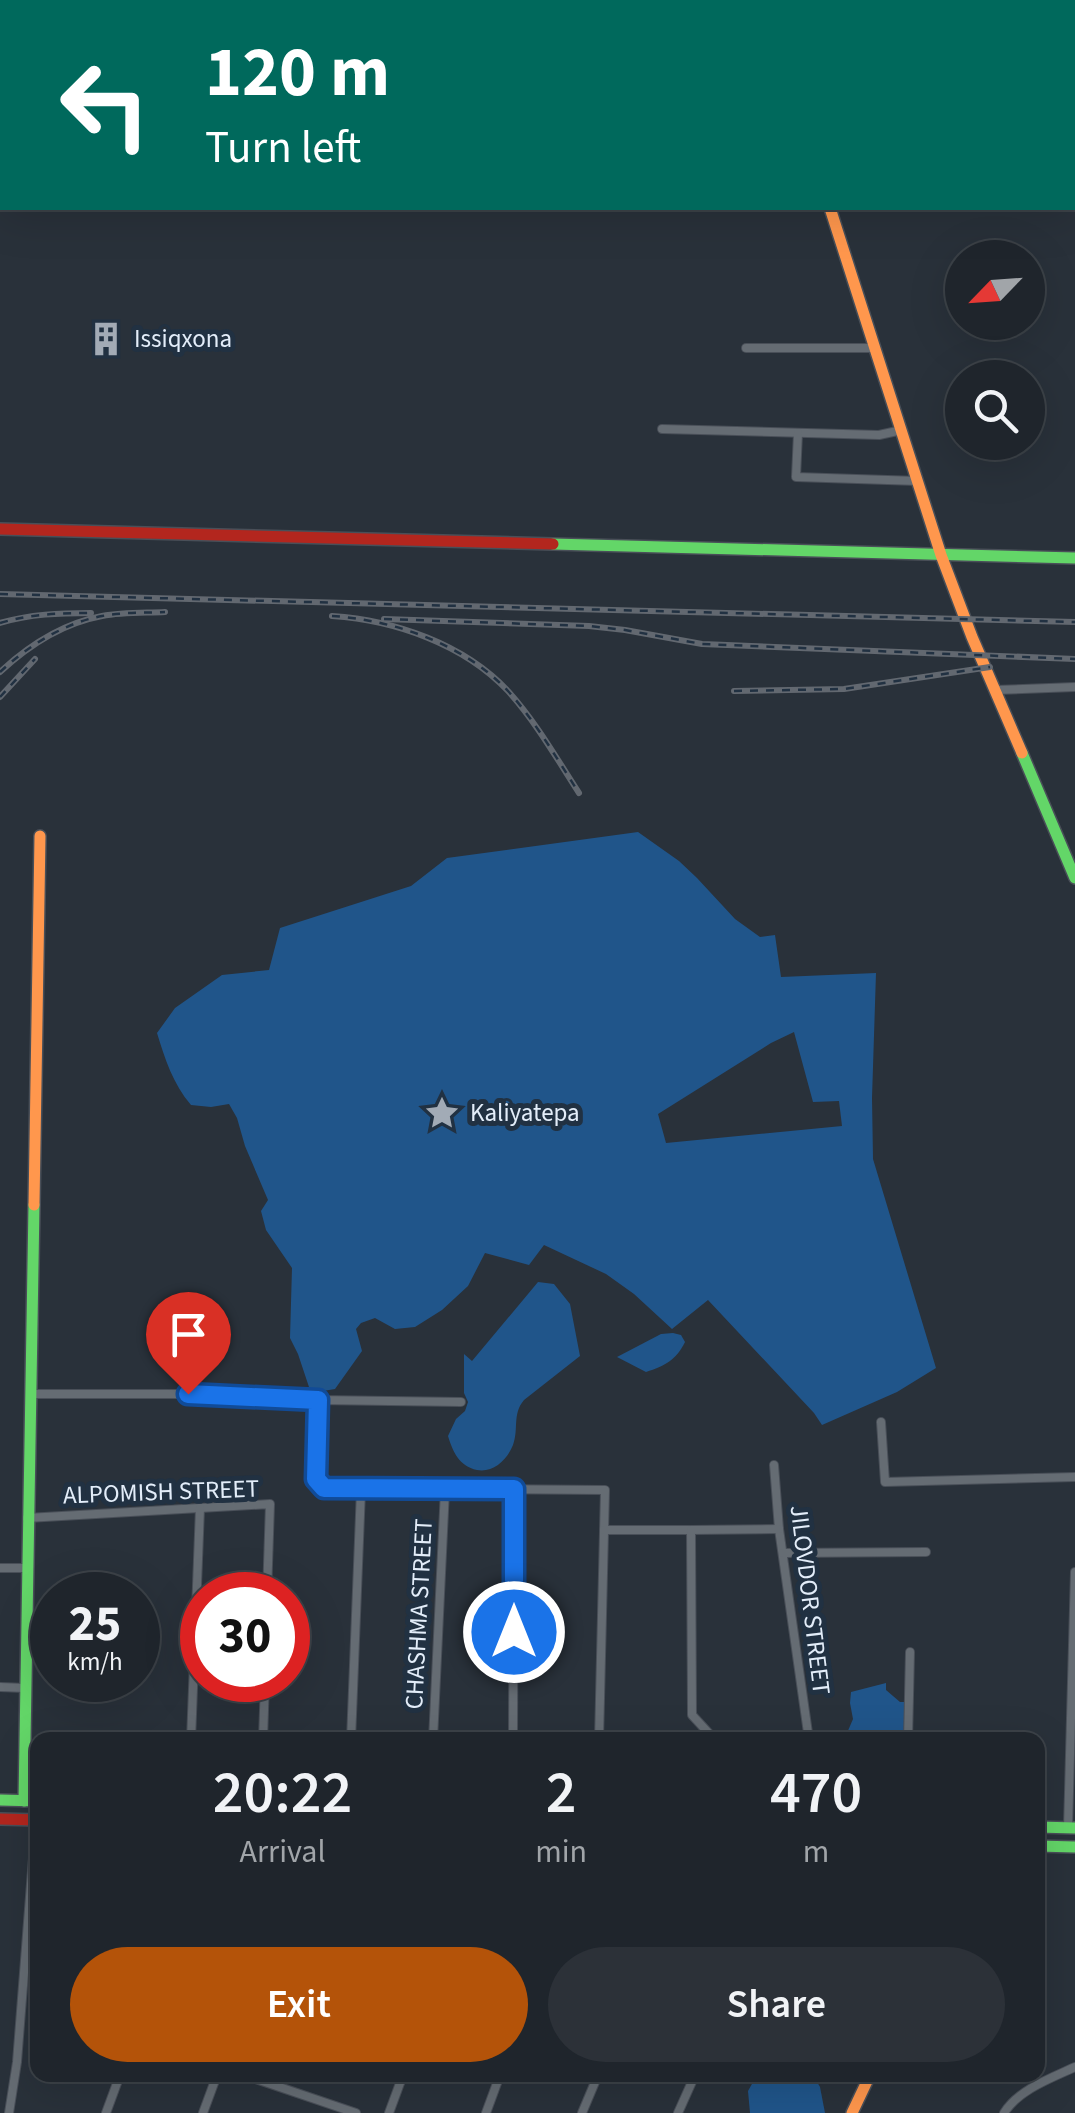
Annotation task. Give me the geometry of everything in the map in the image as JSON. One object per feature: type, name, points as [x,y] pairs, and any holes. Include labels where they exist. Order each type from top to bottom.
[{"type":"street","points":[[831,210],[941,554],[993,690],[1075,878]]},
{"type":"street","points":[[746,348],[875,348]]},
{"type":"street","points":[[662,429],[880,435],[902,430]]},
{"type":"street","points":[[798,432],[796,477],[918,481]]},
{"type":"street","points":[[0,530],[1075,558]]},
{"type":"street","points":[[993,690],[1075,687]]},
{"type":"street","points":[[30,1782],[25,1688],[40,836]]},
{"type":"street","points":[[29,1394],[461,1402]]},
{"type":"street","points":[[318,1400],[316,1479],[324,1488],[605,1490],[599,1732]]},
{"type":"street","points":[[881,1422],[885,1482],[1075,1478]]},
{"type":"street","name":"JILOVDOR STREET","points":[[774,1465],[782,1553],[808,1732]]},
{"type":"street","points":[[514,1489],[514,1732]]},
{"type":"street","points":[[350,1732],[360,1490]]},
{"type":"street","name":"CHASHMA STREET","points":[[433,1732],[445,1490]]},
{"type":"street","name":"ALPOMISH STREET","points":[[27,1518],[270,1504],[268,1572]]},
{"type":"street","points":[[192,1732],[200,1508]]},
{"type":"street","points":[[604,1530],[779,1529]]},
{"type":"street","points":[[692,1530],[692,1715],[708,1732]]},
{"type":"street","points":[[782,1553],[926,1552]]},
{"type":"street","points":[[0,1568],[27,1568]]},
{"type":"street","points":[[1045,1828],[1072,1828],[1075,1572]]},
{"type":"street","points":[[908,1732],[910,1652]]},
{"type":"street","points":[[0,1687],[25,1688]]},
{"type":"street","points":[[263,1732],[264,1702]]},
{"type":"street","points":[[0,1800],[30,1801]]},
{"type":"street","points":[[0,1819],[30,1820]]},
{"type":"street","points":[[1045,1846],[1075,1847]]},
{"type":"street","points":[[9,2113],[30,1905]]},
{"type":"street","points":[[1045,2081],[1075,2067]]},
{"type":"street","points":[[106,2113],[117,2082]]},
{"type":"street","points":[[204,2113],[215,2082]]},
{"type":"street","points":[[265,2082],[356,2113]]},
{"type":"street","points":[[389,2113],[400,2082]]},
{"type":"street","points":[[486,2113],[497,2082]]},
{"type":"street","points":[[582,2113],[595,2082]]},
{"type":"street","points":[[678,2113],[691,2082]]},
{"type":"street","points":[[852,2113],[867,2082]]},
{"type":"street","points":[[1004,2113],[1042,2082]]},
{"type":"shaded area","name":"Kaliyatepa","points":[[638,832],[679,861],[735,919],[760,937],[775,935],[781,977],[876,973],[873,1159],[936,1368],[897,1392],[822,1425],[708,1300],[672,1329],[606,1274],[544,1245],[529,1265],[485,1253],[468,1286],[442,1310],[415,1327],[395,1329],[375,1318],[361,1323],[356,1329],[362,1351],[335,1389],[311,1393],[290,1338],[292,1268],[266,1230],[261,1211],[268,1200],[237,1118],[229,1104],[191,1105],[174,1080],[157,1033],[175,1008],[222,975],[269,970],[280,928],[411,886],[447,858]],"holes":[[[794,1032],[813,1102],[839,1101],[842,1126],[666,1143],[658,1114]]]},
{"type":"shaded area","points":[[538,1282],[554,1284],[570,1304],[580,1356],[524,1400],[507,1456],[489,1469],[471,1468],[458,1457],[448,1436],[468,1402],[464,1393],[464,1354],[472,1361]]},
{"type":"shaded area","points":[[661,1334],[681,1335],[685,1342],[674,1358],[659,1367],[646,1372],[617,1357]]},
{"type":"shaded area","points":[[886,1683],[886,1690],[905,1702],[904,1732],[847,1732],[853,1719],[851,1692]]},
{"type":"shaded area","points":[[753,2082],[817,2082],[825,2113],[750,2113],[748,2091]]},
{"type":"railway","points":[[0,594],[1075,622]]},
{"type":"railway","points":[[0,672],[22,653],[74,624],[110,615],[165,612]]},
{"type":"railway","points":[[0,623],[45,615],[91,613]]},
{"type":"railway","points":[[332,616],[403,629],[471,660],[518,703],[579,793]]},
{"type":"railway","points":[[384,619],[589,626],[702,644],[1075,659]]},
{"type":"railway","points":[[0,697],[35,659]]},
{"type":"railway","points":[[734,691],[844,689],[990,667]]},
{"type":"traffic: fast","points":[[553,544],[1075,558]]},
{"type":"traffic: fast","points":[[1022,753],[1075,878]]},
{"type":"traffic: fast","points":[[24,1801],[34,1205]]},
{"type":"traffic: fast","points":[[0,1800],[30,1801]]},
{"type":"traffic: fast","points":[[1045,1827],[1075,1828]]},
{"type":"traffic: fast","points":[[1045,1846],[1075,1847]]},
{"type":"traffic: slow","points":[[831,210],[941,555],[1022,753]]},
{"type":"traffic: slow","points":[[34,1205],[40,836]]},
{"type":"traffic: slow","points":[[852,2113],[867,2082]]},
{"type":"traffic: jam","points":[[0,529],[553,544]]},
{"type":"traffic: jam","points":[[0,1819],[30,1820]]},
{"type":"place","name":"Issiqxona","points":[[106,339]]},
{"type":"place","name":"Kaliyatepa","points":[[442,1113]]},
{"type":"route","points":[[188,1394],[318,1400],[316,1479],[324,1488],[514,1489],[514,1632]]}]
